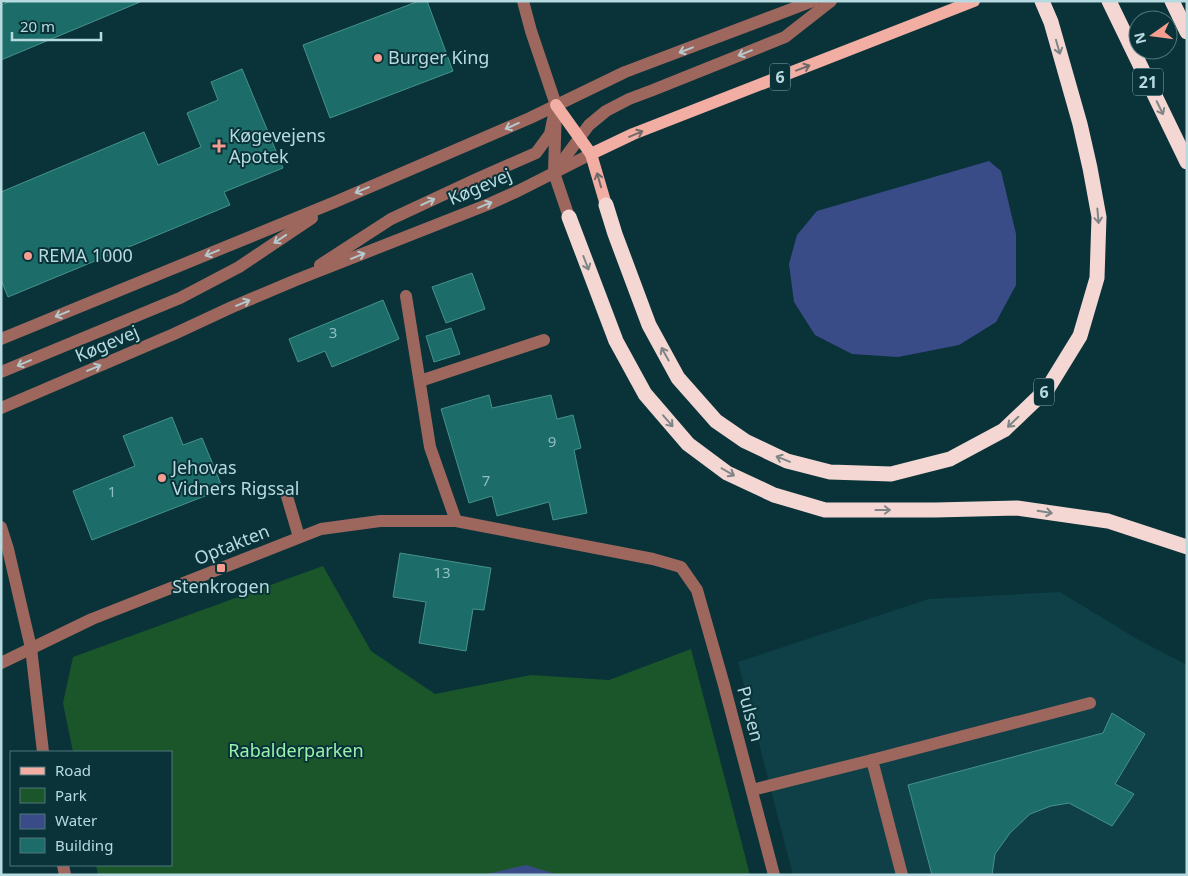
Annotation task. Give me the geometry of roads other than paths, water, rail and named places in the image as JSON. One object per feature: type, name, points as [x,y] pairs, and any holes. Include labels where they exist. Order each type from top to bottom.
[{"type":"highway","name":"6","points":[[606,205],[649,325],[678,378],[716,420],[745,442],[787,461],[830,472],[891,474],[950,459],[1004,430],[1048,388],[1080,336],[1097,278],[1099,217],[1090,168],[1080,124],[1051,22],[1042,1]]},
{"type":"highway","name":"21","points":[[1109,1],[1187,162]]},
{"type":"highway","points":[[1172,1],[1187,32]]},
{"type":"highway","points":[[569,217],[616,341],[645,394],[688,444],[727,473],[774,494],[824,510],[1017,508],[1108,521],[1187,547]]},
{"type":"main road","name":"Køgevej","points":[[592,154],[633,134],[972,2]]},
{"type":"main road","points":[[556,105],[592,154]]},
{"type":"main road","name":"6","points":[[592,154],[606,205]]},
{"type":"street","points":[[523,1],[556,105],[554,173],[569,217]]},
{"type":"street","points":[[1,339],[335,202],[521,122],[625,72],[813,1]]},
{"type":"street","points":[[554,173],[589,125],[606,111],[629,99],[786,37],[831,1]]},
{"type":"street","points":[[296,280],[391,219],[536,153],[550,134],[556,105]]},
{"type":"street","name":"Køgevej","points":[[1,408],[296,280],[488,204],[592,154]]},
{"type":"street","points":[[1,372],[180,298],[238,267],[335,202]]},
{"type":"street","points":[[406,296],[430,447],[456,521]]},
{"type":"street","points":[[420,381],[544,340]]},
{"type":"street","points":[[286,493],[299,537]]},
{"type":"street","name":"Optakten","points":[[31,648],[92,619],[299,537],[321,529],[380,521],[456,521],[653,559],[680,567]]},
{"type":"street","points":[[1,527],[8,549],[31,648],[43,751]]},
{"type":"street","name":"Pulsen","points":[[680,567],[697,590],[774,875]]},
{"type":"street","points":[[1,663],[31,648]]},
{"type":"street","points":[[752,790],[1090,703]]},
{"type":"street","points":[[872,760],[902,875]]},
{"type":"water","points":[[989,161],[1001,171],[1016,234],[1016,285],[996,322],[959,345],[898,357],[852,354],[815,335],[794,302],[789,264],[797,235],[817,211]]},
{"type":"water","points":[[526,865],[559,875],[482,875]]},
{"type":"place","name":"Burger King","points":[[378,58]]},
{"type":"place","name":"Køgevejens Apotek","points":[[219,146]]},
{"type":"place","name":"REMA 1000","points":[[28,256]]},
{"type":"place","name":"Jehovas Vidners Rigssal","points":[[162,478]]},
{"type":"place","name":"Stenkrogen","points":[[221,568]]},
{"type":"park label","name":"Rabalderparken","points":[[296,751]]}]
